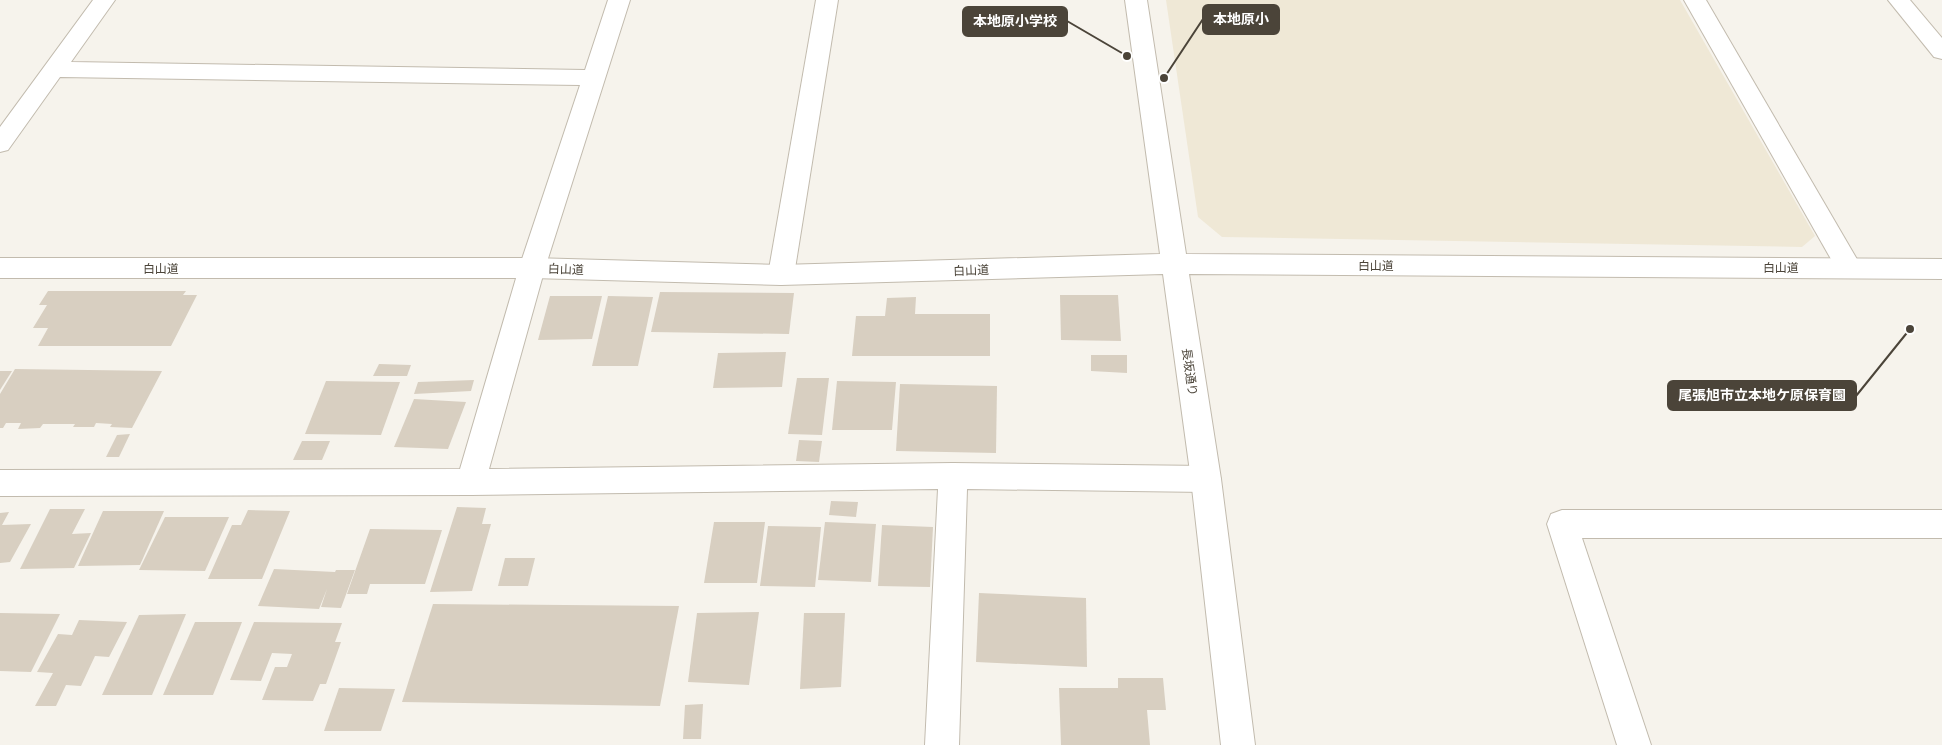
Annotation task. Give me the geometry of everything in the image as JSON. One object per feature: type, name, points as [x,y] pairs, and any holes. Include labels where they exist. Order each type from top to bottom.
[{"type":"street","points":[[0,144],[104,0]]},
{"type":"street","points":[[471,482],[532,268],[619,0]]},
{"type":"street","points":[[781,275],[827,0]]},
{"type":"street","name":"長坂通り","points":[[1136,0],[1206,479],[1238,745]]},
{"type":"street","points":[[1695,0],[1850,268]]},
{"type":"street","points":[[1899,0],[1942,52]]},
{"type":"street","points":[[54,69],[593,78]]},
{"type":"street","name":"白山道","points":[[0,268],[532,268],[781,275],[1174,264],[1942,269]]},
{"type":"street","points":[[942,745],[953,476]]},
{"type":"street","points":[[0,483],[471,482],[953,476],[1206,479]]},
{"type":"street","points":[[1634,745],[1562,524],[1942,524]]},
{"type":"shaded area","points":[[1166,0],[1680,0],[1815,236],[1802,247],[1222,237],[1198,217]]},
{"type":"building","points":[[48,291],[186,291],[183,295],[197,295],[171,346],[38,346],[48,328],[33,328],[47,305],[39,305]]},
{"type":"building","points":[[660,292],[794,293],[789,334],[651,332]]},
{"type":"building","points":[[1060,295],[1118,295],[1121,341],[1061,340]]},
{"type":"building","points":[[550,296],[602,296],[592,339],[538,340]]},
{"type":"building","points":[[608,296],[653,297],[638,366],[592,366]]},
{"type":"building","points":[[916,297],[915,314],[990,314],[990,356],[852,356],[856,316],[885,316],[887,298]]},
{"type":"building","points":[[786,352],[782,387],[713,388],[718,353]]},
{"type":"building","points":[[1091,355],[1127,355],[1127,373],[1091,371]]},
{"type":"building","points":[[379,364],[411,365],[407,376],[373,376]]},
{"type":"building","points":[[15,369],[162,371],[132,428],[110,427],[112,424],[96,423],[94,427],[73,427],[75,424],[43,424],[40,428],[18,429],[21,423],[6,423],[3,428],[0,428],[0,394]]},
{"type":"building","points":[[0,371],[12,371],[0,390]]},
{"type":"building","points":[[797,378],[829,378],[822,435],[788,434]]},
{"type":"building","points":[[474,380],[471,391],[414,394],[418,382]]},
{"type":"building","points":[[326,381],[400,382],[381,435],[305,434]]},
{"type":"building","points":[[837,381],[896,382],[892,430],[832,430]]},
{"type":"building","points":[[900,384],[997,386],[996,453],[896,451]]},
{"type":"building","points":[[414,399],[466,402],[448,449],[394,447]]},
{"type":"building","points":[[130,434],[119,457],[106,457],[117,435]]},
{"type":"building","points":[[799,440],[822,441],[819,462],[796,461]]},
{"type":"building","points":[[302,441],[330,441],[322,460],[293,460]]},
{"type":"building","points":[[831,501],[858,502],[856,517],[829,515]]},
{"type":"building","points":[[457,507],[486,508],[482,524],[491,524],[472,591],[430,592]]},
{"type":"building","points":[[50,509],[85,509],[72,534],[91,533],[74,568],[20,569]]},
{"type":"building","points":[[248,510],[290,511],[262,579],[208,579],[232,525],[241,525]]},
{"type":"building","points":[[103,511],[164,511],[140,565],[78,566]]},
{"type":"building","points":[[9,512],[2,525],[31,524],[10,562],[0,563],[0,513]]},
{"type":"building","points":[[165,517],[229,517],[205,571],[139,570]]},
{"type":"building","points":[[714,522],[765,522],[757,583],[704,583]]},
{"type":"building","points":[[825,522],[876,524],[871,582],[818,580]]},
{"type":"building","points":[[882,525],[933,527],[930,587],[878,586]]},
{"type":"building","points":[[768,526],[821,527],[815,587],[760,586]]},
{"type":"building","points":[[370,529],[442,530],[425,584],[370,584],[367,594],[347,594]]},
{"type":"building","points":[[505,558],[535,558],[528,586],[498,586]]},
{"type":"building","points":[[274,569],[335,572],[336,570],[355,570],[341,608],[321,607],[327,589],[319,609],[258,606]]},
{"type":"building","points":[[979,593],[1086,598],[1087,667],[976,662]]},
{"type":"building","points":[[433,604],[679,606],[660,706],[402,702]]},
{"type":"building","points":[[759,612],[749,685],[688,682],[697,613]]},
{"type":"building","points":[[0,613],[60,614],[31,672],[0,671]]},
{"type":"building","points":[[804,613],[845,613],[841,687],[800,689]]},
{"type":"building","points":[[186,614],[152,695],[102,695],[139,615]]},
{"type":"building","points":[[79,620],[127,622],[109,657],[95,656],[81,686],[66,685],[56,706],[35,706],[53,673],[37,672],[58,634],[72,635]]},
{"type":"building","points":[[195,622],[242,622],[213,695],[163,695]]},
{"type":"building","points":[[254,622],[342,623],[335,642],[341,642],[326,684],[320,684],[313,701],[262,700],[275,667],[287,667],[292,654],[272,653],[261,681],[230,680]]},
{"type":"building","points":[[1118,678],[1163,678],[1166,710],[1147,710],[1150,745],[1061,745],[1059,688],[1118,688]]},
{"type":"building","points":[[339,688],[395,689],[381,731],[324,731]]},
{"type":"building","points":[[703,704],[701,739],[683,739],[685,705]]},
{"type":"place","name":"本地原小学校","points":[[1127,56]]},
{"type":"place","name":"本地原小","points":[[1164,78]]},
{"type":"place","name":"尾張旭市立本地ケ原保育園","points":[[1910,329]]}]
